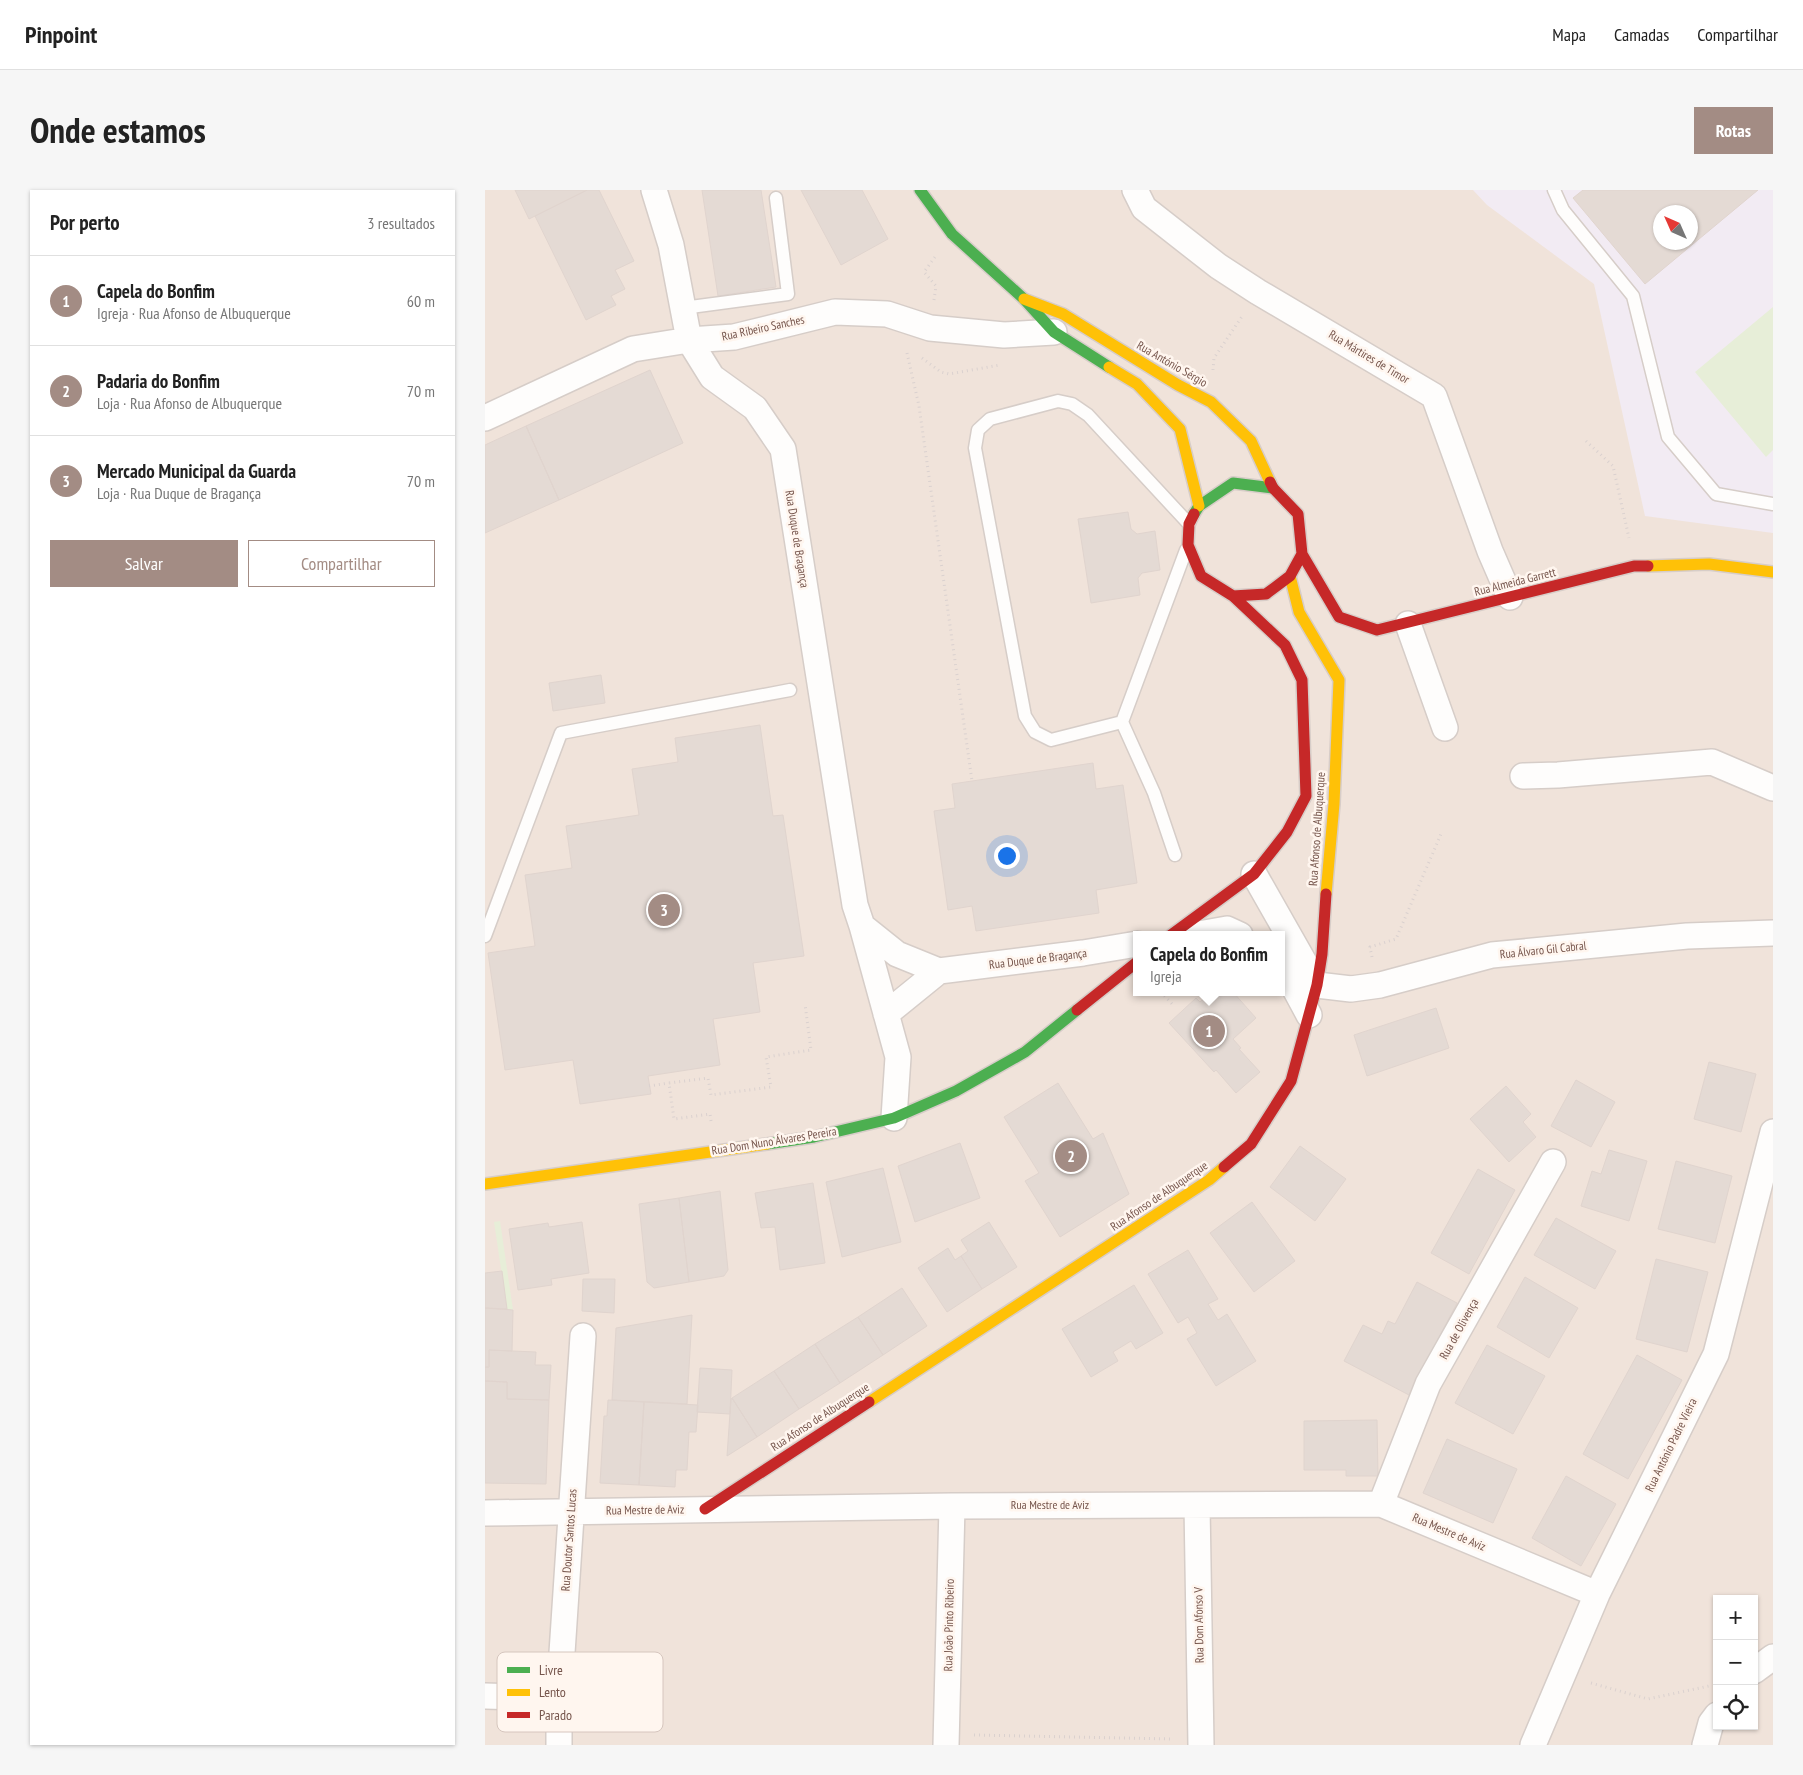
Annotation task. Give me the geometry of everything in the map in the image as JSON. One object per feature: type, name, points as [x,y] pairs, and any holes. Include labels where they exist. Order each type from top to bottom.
[{"type":"street","name":"Rua Duque de Bragança","points":[[654,190],[671,245],[689,340],[711,377],[755,408],[783,449],[855,905],[898,1057],[894,1118]]},
{"type":"street","name":"Rua António Sérgio","points":[[920,190],[952,234],[1024,299],[1054,332],[1137,384],[1180,429],[1199,506]]},
{"type":"street","name":"Rua Mártires de Timor","points":[[1135,190],[1144,208],[1218,266],[1258,292],[1434,396],[1490,551],[1510,598]]},
{"type":"street","name":"Rua António Sérgio","points":[[1024,299],[1063,314],[1211,402],[1251,441],[1273,488]]},
{"type":"street","name":"Rua Ribeiro Sanches","points":[[485,418],[633,349],[689,340],[733,337],[835,312],[887,314],[931,328],[1004,335],[1054,332]]},
{"type":"street","points":[[1176,931],[1254,874],[1287,832],[1306,796],[1302,680],[1285,645],[1233,596],[1201,576],[1188,545],[1189,524],[1199,506],[1233,483],[1273,488],[1298,514],[1302,554],[1290,576],[1267,594],[1233,596]]},
{"type":"street","name":"Rua Almeida Garrett","points":[[1302,554],[1339,617],[1377,630],[1408,624],[1634,566],[1709,564],[1773,572]]},
{"type":"street","name":"Rua Afonso de Albuquerque","points":[[705,1509],[1209,1180],[1251,1144],[1291,1081],[1317,985],[1322,954],[1334,804],[1339,680],[1299,612],[1290,576]]},
{"type":"street","points":[[1408,624],[1445,728]]},
{"type":"street","points":[[1523,776],[1558,775],[1711,762],[1773,788]]},
{"type":"street","points":[[1254,874],[1317,985]]},
{"type":"street","name":"Rua Duque de Bragança","points":[[862,926],[897,954],[939,971],[1083,953],[1133,945]]},
{"type":"street","points":[[1216,931],[1227,929],[1231,931]]},
{"type":"street","name":"Rua Álvaro Gil Cabral","points":[[1317,985],[1351,990],[1380,985],[1493,955],[1687,936],[1773,933]]},
{"type":"street","name":"Rua Dom Nuno Álvares Pereira","points":[[485,1184],[814,1137],[894,1118],[955,1091],[1025,1052],[1133,965]]},
{"type":"street","points":[[1285,970],[1309,1015]]},
{"type":"street","points":[[886,1014],[939,971]]},
{"type":"street","name":"Rua António Padre Vieira","points":[[1533,1745],[1561,1675],[1597,1594],[1716,1354],[1773,1132]]},
{"type":"street","name":"Rua de Olivença","points":[[1381,1504],[1428,1384],[1553,1162]]},
{"type":"street","name":"Rua Doutor Santos Lucas","points":[[562,1652],[583,1336]]},
{"type":"street","name":"Rua Mestre de Aviz","points":[[485,1513],[952,1506],[1381,1504],[1597,1594]]},
{"type":"street","name":"Rua Dom Afonso V","points":[[1197,1505],[1201,1742]]},
{"type":"street","name":"Rua João Pinto Ribeiro","points":[[946,1740],[952,1506]]},
{"type":"street","points":[[1758,1668],[1773,1657]]},
{"type":"street","points":[[1705,1745],[1713,1720]]},
{"type":"street","name":"Rua Doutor Santos Lucas","points":[[559,1732],[559,1745]]},
{"type":"lane","points":[[1554,190],[1563,210],[1633,296],[1668,437],[1716,494],[1773,504]]},
{"type":"lane","points":[[683,308],[788,294],[775,198]]},
{"type":"lane","points":[[1122,722],[1051,740],[1035,732],[1025,716],[975,448],[978,430],[990,419],[1058,401],[1072,404],[1088,415],[1189,524]]},
{"type":"lane","points":[[1175,855],[1155,793],[1122,722],[1188,545]]},
{"type":"lane","points":[[485,936],[561,733],[790,690]]},
{"type":"path","points":[[931,328],[936,286],[924,272],[952,234]]},
{"type":"path","points":[[1211,402],[1214,358],[1258,292]]},
{"type":"path","points":[[907,353],[919,406],[972,781]]},
{"type":"path","points":[[949,374],[958,374]]},
{"type":"path","points":[[1586,441],[1613,466],[1634,566]]},
{"type":"path","points":[[1380,985],[1370,947],[1395,939],[1441,834]]},
{"type":"path","points":[[1165,996],[1174,1006]]},
{"type":"path","points":[[649,1086],[708,1078],[711,1095],[771,1087],[767,1057],[811,1050],[805,1004]]},
{"type":"path","points":[[669,1083],[674,1119],[710,1114],[715,1151]]},
{"type":"path","points":[[1561,1675],[1648,1699],[1713,1685]]},
{"type":"path","points":[[946,1740],[1201,1742]]},
{"type":"shaded area","points":[[485,190],[1773,190],[1773,1745],[485,1745]]},
{"type":"shaded area","points":[[1473,190],[1773,190],[1773,533],[1645,516],[1594,284],[1487,205]]},
{"type":"green space","points":[[1773,307],[1773,450],[1766,457],[1695,372]]},
{"type":"green space","points":[[500,1221],[513,1310],[507,1309],[494,1222]]},
{"type":"building","points":[[515,190],[587,190],[529,219]]},
{"type":"building","points":[[587,190],[599,190],[634,261],[615,270],[625,289],[611,296],[616,305],[586,320],[535,216]]},
{"type":"building","points":[[702,190],[761,190],[776,287],[718,296]]},
{"type":"building","points":[[801,190],[862,190],[888,239],[841,265]]},
{"type":"building","points":[[1583,190],[1758,190],[1698,240],[1698,205],[1653,205],[1653,250],[1686,250],[1645,284],[1573,198]]},
{"type":"building","points":[[650,370],[683,443],[559,500],[526,426]]},
{"type":"building","points":[[526,426],[559,500],[485,533],[485,445]]},
{"type":"building","points":[[1128,512],[1131,529],[1137,534],[1155,531],[1160,570],[1142,573],[1138,578],[1140,595],[1091,603],[1078,519]]},
{"type":"building","points":[[601,675],[605,703],[553,711],[549,683]]},
{"type":"building","points":[[760,725],[773,816],[783,815],[804,956],[753,963],[760,1012],[713,1019],[720,1065],[648,1076],[651,1094],[580,1104],[573,1060],[505,1070],[488,953],[535,946],[525,875],[572,868],[566,826],[639,815],[632,769],[678,762],[675,738]]},
{"type":"building","points":[[1093,763],[1096,789],[1123,785],[1137,883],[1096,890],[1099,913],[976,931],[972,906],[948,910],[934,811],[955,808],[952,784]]},
{"type":"building","points":[[1207,996],[1237,996],[1256,1018],[1233,1039],[1241,1048],[1239,1049],[1260,1072],[1236,1093],[1169,1023],[1196,998],[1200,1002]]},
{"type":"building","points":[[1436,1008],[1449,1048],[1367,1076],[1354,1035]]},
{"type":"building","points":[[1709,1062],[1756,1074],[1741,1132],[1694,1119]]},
{"type":"building","points":[[1576,1080],[1615,1102],[1591,1147],[1551,1126]]},
{"type":"building","points":[[1058,1083],[1093,1139],[1103,1133],[1129,1194],[1060,1237],[1025,1181],[1039,1173],[1004,1117]]},
{"type":"building","points":[[1506,1086],[1531,1114],[1523,1122],[1536,1137],[1509,1162],[1470,1119]]},
{"type":"building","points":[[960,1143],[980,1198],[915,1222],[898,1166]]},
{"type":"building","points":[[1300,1146],[1346,1179],[1315,1221],[1270,1187]]},
{"type":"building","points":[[1609,1150],[1647,1161],[1629,1221],[1581,1206],[1592,1171],[1601,1174]]},
{"type":"building","points":[[1676,1161],[1732,1176],[1715,1243],[1658,1229]]},
{"type":"building","points":[[883,1168],[901,1242],[842,1257],[826,1182]]},
{"type":"building","points":[[1478,1169],[1515,1190],[1469,1274],[1431,1253]]},
{"type":"building","points":[[813,1183],[825,1263],[780,1270],[775,1227],[761,1228],[755,1193]]},
{"type":"building","points":[[720,1191],[728,1270],[724,1276],[689,1282],[679,1198]]},
{"type":"building","points":[[679,1198],[689,1282],[654,1288],[647,1282],[639,1204]]},
{"type":"building","points":[[1252,1202],[1295,1261],[1254,1292],[1210,1233]]},
{"type":"building","points":[[1556,1218],[1616,1251],[1595,1289],[1534,1255]]},
{"type":"building","points":[[582,1222],[589,1273],[551,1279],[552,1285],[518,1290],[509,1229],[548,1223],[549,1227]]},
{"type":"building","points":[[989,1222],[1017,1267],[982,1289],[961,1256],[968,1251],[961,1240]]},
{"type":"building","points":[[948,1248],[955,1260],[961,1256],[982,1289],[947,1312],[918,1268]]},
{"type":"building","points":[[1188,1250],[1218,1299],[1208,1304],[1218,1320],[1227,1314],[1256,1361],[1216,1386],[1187,1339],[1197,1333],[1188,1317],[1178,1323],[1148,1274]]},
{"type":"building","points":[[1656,1259],[1708,1272],[1687,1352],[1636,1339]]},
{"type":"building","points":[[502,1271],[507,1309],[485,1308],[485,1273]]},
{"type":"building","points":[[1525,1277],[1578,1308],[1549,1358],[1497,1327]]},
{"type":"building","points":[[583,1279],[615,1279],[614,1313],[582,1311]]},
{"type":"building","points":[[1417,1282],[1457,1303],[1409,1395],[1344,1361],[1363,1325],[1382,1334],[1388,1321],[1395,1324]]},
{"type":"building","points":[[1134,1285],[1163,1333],[1136,1349],[1131,1341],[1113,1352],[1118,1361],[1091,1377],[1062,1329]]},
{"type":"building","points":[[902,1288],[927,1326],[883,1355],[858,1317]]},
{"type":"building","points":[[485,1308],[513,1310],[512,1351],[489,1350],[489,1367],[485,1367]]},
{"type":"building","points":[[692,1315],[687,1404],[612,1400],[616,1328]]},
{"type":"building","points":[[858,1317],[883,1355],[840,1383],[815,1344]]},
{"type":"building","points":[[815,1344],[840,1383],[799,1409],[774,1371]]},
{"type":"building","points":[[1487,1345],[1545,1376],[1513,1434],[1455,1403]]},
{"type":"building","points":[[489,1350],[536,1352],[535,1365],[551,1365],[549,1400],[507,1399],[507,1382],[485,1381],[485,1367],[489,1367]]},
{"type":"building","points":[[1637,1355],[1682,1380],[1628,1479],[1583,1454]]},
{"type":"building","points":[[700,1368],[732,1370],[730,1414],[697,1412]]},
{"type":"building","points":[[774,1371],[799,1409],[757,1437],[732,1398]]},
{"type":"building","points":[[485,1381],[507,1382],[507,1399],[549,1400],[546,1484],[485,1483]]},
{"type":"building","points":[[731,1399],[757,1437],[727,1456]]},
{"type":"building","points":[[608,1400],[644,1402],[639,1485],[600,1483],[604,1416],[607,1416]]},
{"type":"building","points":[[644,1402],[698,1405],[696,1432],[689,1432],[687,1470],[676,1470],[675,1487],[639,1485]]},
{"type":"building","points":[[1377,1420],[1378,1476],[1346,1476],[1346,1470],[1304,1470],[1304,1421]]},
{"type":"building","points":[[1447,1439],[1517,1469],[1493,1523],[1423,1493]]},
{"type":"building","points":[[1566,1476],[1616,1504],[1581,1566],[1532,1538]]},
{"type":"traffic: fast","points":[[920,190],[952,234],[1024,299],[1054,332],[1109,367]]},
{"type":"traffic: fast","points":[[1194,514],[1199,506],[1233,483],[1273,488]]},
{"type":"traffic: fast","points":[[767,1144],[814,1137],[894,1118],[956,1091],[1025,1052],[1077,1010]]},
{"type":"traffic: slow","points":[[1024,299],[1063,314],[1178,385],[1211,402],[1251,441],[1270,482]]},
{"type":"traffic: slow","points":[[1109,367],[1137,384],[1180,429],[1199,506]]},
{"type":"traffic: slow","points":[[1648,566],[1709,564],[1773,572]]},
{"type":"traffic: slow","points":[[1290,576],[1299,612],[1339,680],[1334,804],[1326,894]]},
{"type":"traffic: slow","points":[[485,1184],[767,1144]]},
{"type":"traffic: slow","points":[[869,1402],[1209,1180],[1224,1167]]},
{"type":"traffic: jam","points":[[1194,514],[1189,524],[1188,545],[1201,576],[1233,596],[1266,594],[1290,576],[1302,554],[1298,514],[1273,488],[1270,482]]},
{"type":"traffic: jam","points":[[1302,554],[1339,617],[1377,630],[1634,566],[1648,566]]},
{"type":"traffic: jam","points":[[1176,931],[1254,874],[1287,832],[1306,796],[1302,680],[1285,645],[1233,596]]},
{"type":"traffic: jam","points":[[1224,1167],[1251,1144],[1291,1081],[1317,985],[1322,954],[1326,894]]},
{"type":"traffic: jam","points":[[1077,1010],[1133,965]]},
{"type":"traffic: jam","points":[[705,1509],[869,1402]]},
{"type":"place","name":"Mercado Municipal da Guarda","points":[[664,910]]},
{"type":"place","name":"Capela do Bonfim","points":[[1209,1031]]},
{"type":"place","name":"Padaria do Bonfim","points":[[1071,1156]]}]
